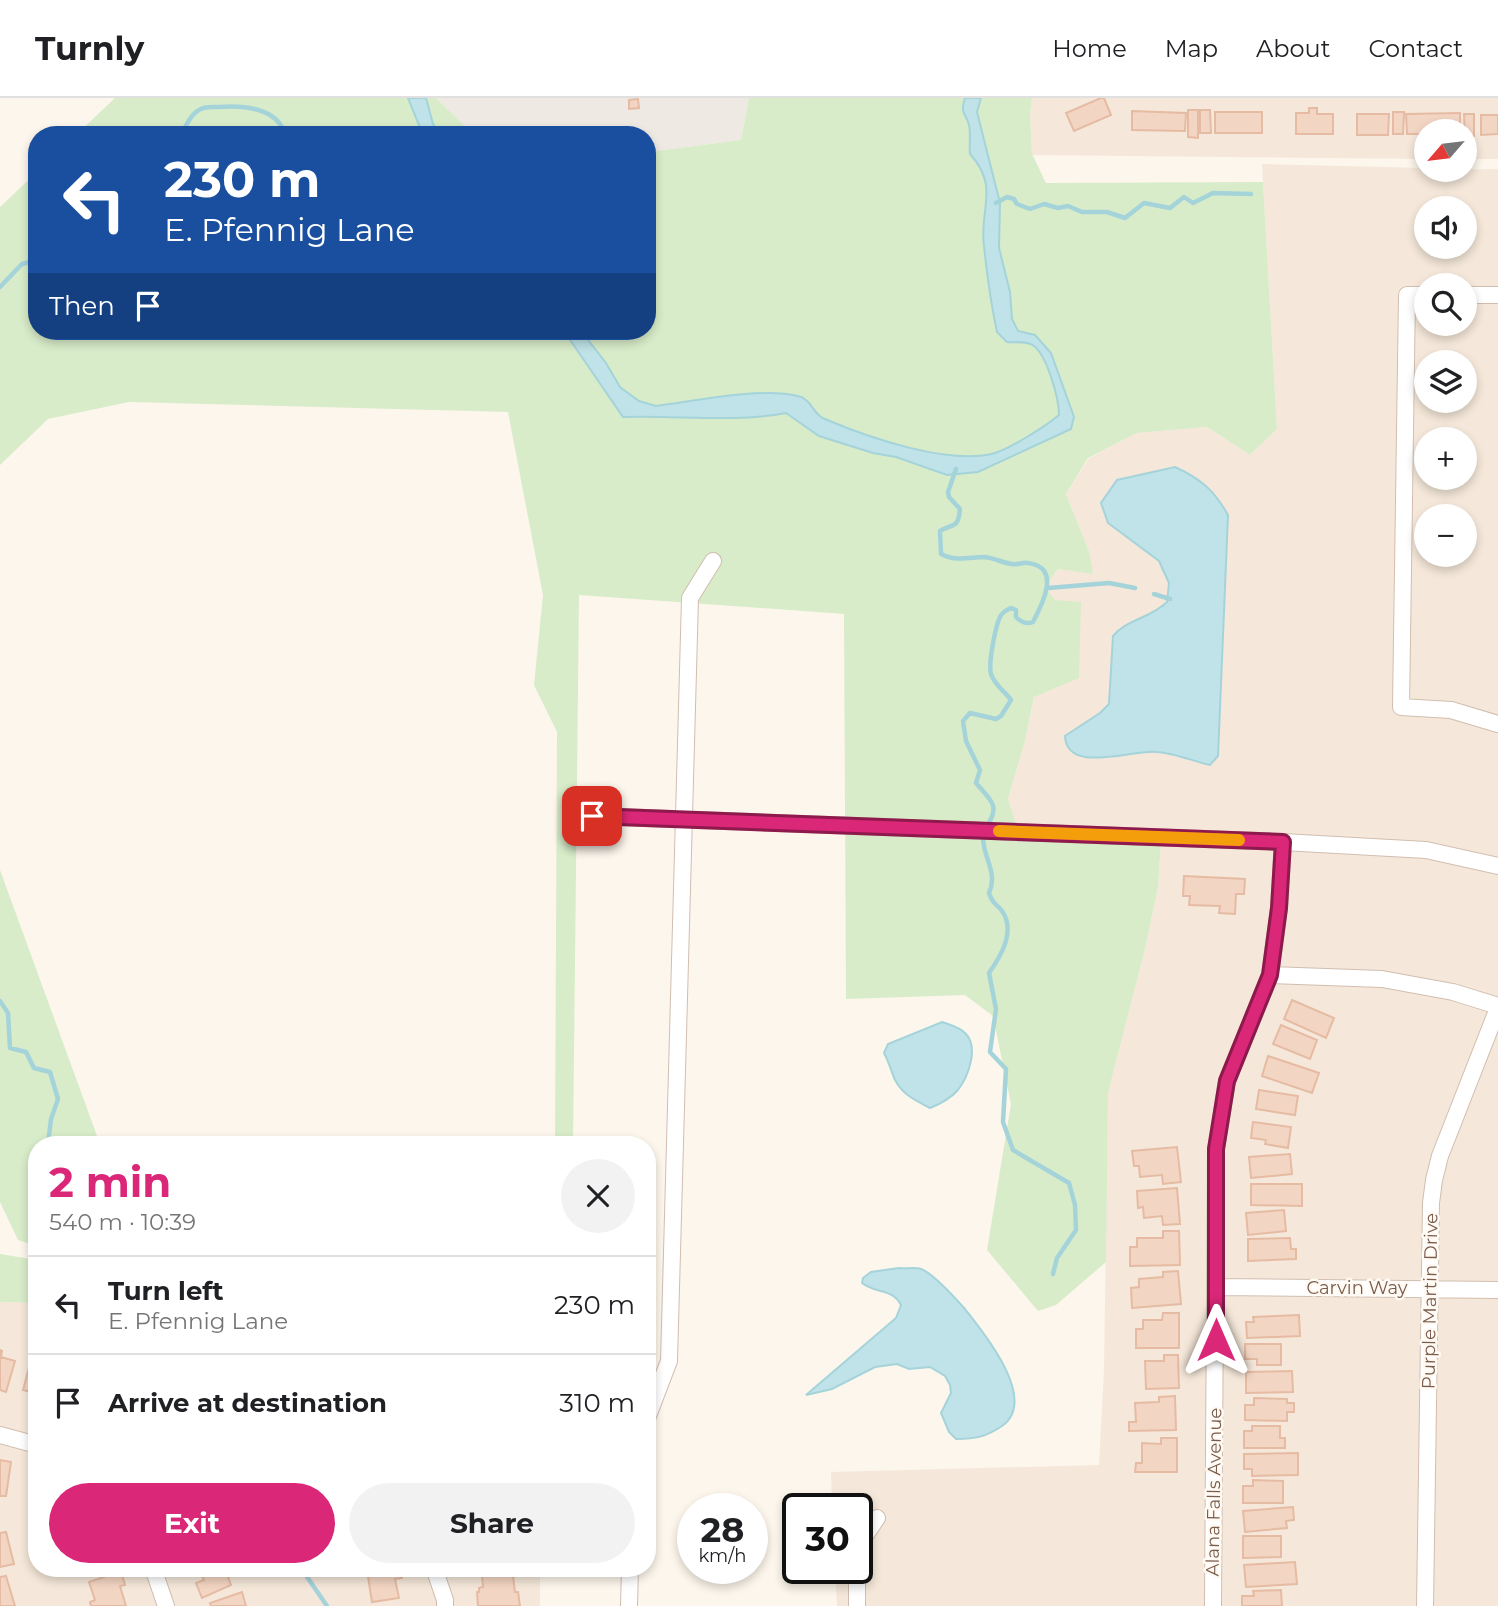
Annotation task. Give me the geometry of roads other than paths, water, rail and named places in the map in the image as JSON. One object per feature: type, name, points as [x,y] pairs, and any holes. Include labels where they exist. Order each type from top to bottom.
[{"type":"street","points":[[1414,295],[1407,295],[1401,706],[1451,710],[1498,724]]},
{"type":"street","points":[[1477,295],[1498,295]]},
{"type":"street","points":[[656,1395],[669,1361],[690,598],[713,561]]},
{"type":"street","points":[[592,816],[1283,842],[1426,850],[1498,866]]},
{"type":"street","name":"Alana Falls Avenue","points":[[1213,1606],[1216,1149],[1227,1081],[1270,975],[1279,908],[1283,842]]},
{"type":"street","points":[[1270,975],[1382,979],[1452,992],[1498,1007]]},
{"type":"street","name":"Purple Martin Drive","points":[[1424,1606],[1431,1203],[1434,1180],[1445,1143],[1498,1007]]},
{"type":"street","name":"Carvin Way","points":[[1216,1287],[1498,1290]]},
{"type":"street","points":[[0,1435],[28,1443]]},
{"type":"street","points":[[873,1524],[877,1518]]},
{"type":"street","points":[[156,1577],[166,1606]]},
{"type":"street","points":[[438,1577],[445,1606]]},
{"type":"street","points":[[629,1606],[630,1577]]},
{"type":"street","points":[[857,1584],[857,1606]]},
{"type":"water","points":[[408,98],[426,98],[434,126],[419,126]]},
{"type":"water","points":[[965,98],[981,98],[977,112],[1000,203],[999,248],[1010,292],[1012,319],[1018,331],[1035,335],[1051,353],[1074,417],[1071,429],[978,472],[947,475],[896,457],[873,453],[819,436],[786,413],[725,418],[623,417],[570,340],[588,340],[620,387],[639,401],[656,406],[747,394],[798,396],[806,400],[821,417],[885,441],[933,453],[976,456],[995,453],[1028,436],[1059,415],[1051,378],[1039,351],[1028,343],[1007,342],[997,332],[983,233],[986,188],[979,166],[970,154],[970,128],[963,110]]},
{"type":"water","points":[[1175,467],[1206,486],[1228,515],[1218,756],[1210,765],[1157,752],[1102,758],[1077,755],[1069,748],[1065,736],[1109,704],[1113,636],[1167,602],[1169,583],[1159,561],[1108,523],[1101,503],[1117,480]]},
{"type":"water","points":[[942,1022],[966,1034],[972,1047],[971,1062],[958,1090],[945,1101],[930,1108],[902,1090],[884,1053],[888,1044]]},
{"type":"water","points":[[919,1268],[945,1287],[995,1350],[1012,1384],[1014,1400],[1012,1414],[1002,1426],[991,1433],[969,1439],[956,1439],[949,1432],[941,1413],[951,1393],[950,1385],[945,1376],[930,1367],[909,1369],[897,1364],[875,1367],[832,1389],[806,1395],[896,1318],[901,1305],[897,1300],[888,1293],[862,1283],[863,1278],[871,1272]]},
{"type":"waterway","points":[[186,126],[194,113],[203,108],[227,106],[267,113],[281,126]]},
{"type":"waterway","points":[[996,203],[1007,197],[1030,209],[1044,204],[1058,208],[1068,206],[1082,212],[1107,212],[1125,218],[1144,203],[1170,208],[1184,197],[1193,203],[1213,193],[1251,194]]},
{"type":"waterway","points":[[0,287],[22,264],[28,262]]},
{"type":"waterway","points":[[956,469],[948,492],[960,509],[959,515],[954,524],[940,531],[941,554],[958,558],[985,557],[1012,564],[1028,563],[1038,566],[1047,579],[1047,588],[1033,622],[1022,622],[1016,617],[1016,610],[1011,608],[1002,614],[997,624],[990,669],[995,682],[1011,700],[996,719],[970,713],[963,721],[966,741],[980,770],[976,783],[992,803],[993,813],[987,826]]},
{"type":"waterway","points":[[1048,588],[1109,583],[1135,588]]},
{"type":"waterway","points":[[1154,594],[1170,599]]},
{"type":"waterway","points":[[983,834],[992,878],[989,893],[1002,911],[1008,927],[1002,951],[989,973],[996,1009],[990,1052],[1006,1069],[1003,1122],[1013,1150],[1069,1183],[1075,1205],[1076,1230],[1057,1258],[1053,1274]]},
{"type":"waterway","points":[[0,1001],[8,1013],[10,1048],[26,1052],[34,1068],[50,1072],[58,1099],[49,1136]]},
{"type":"waterway","points":[[307,1577],[327,1606]]}]
